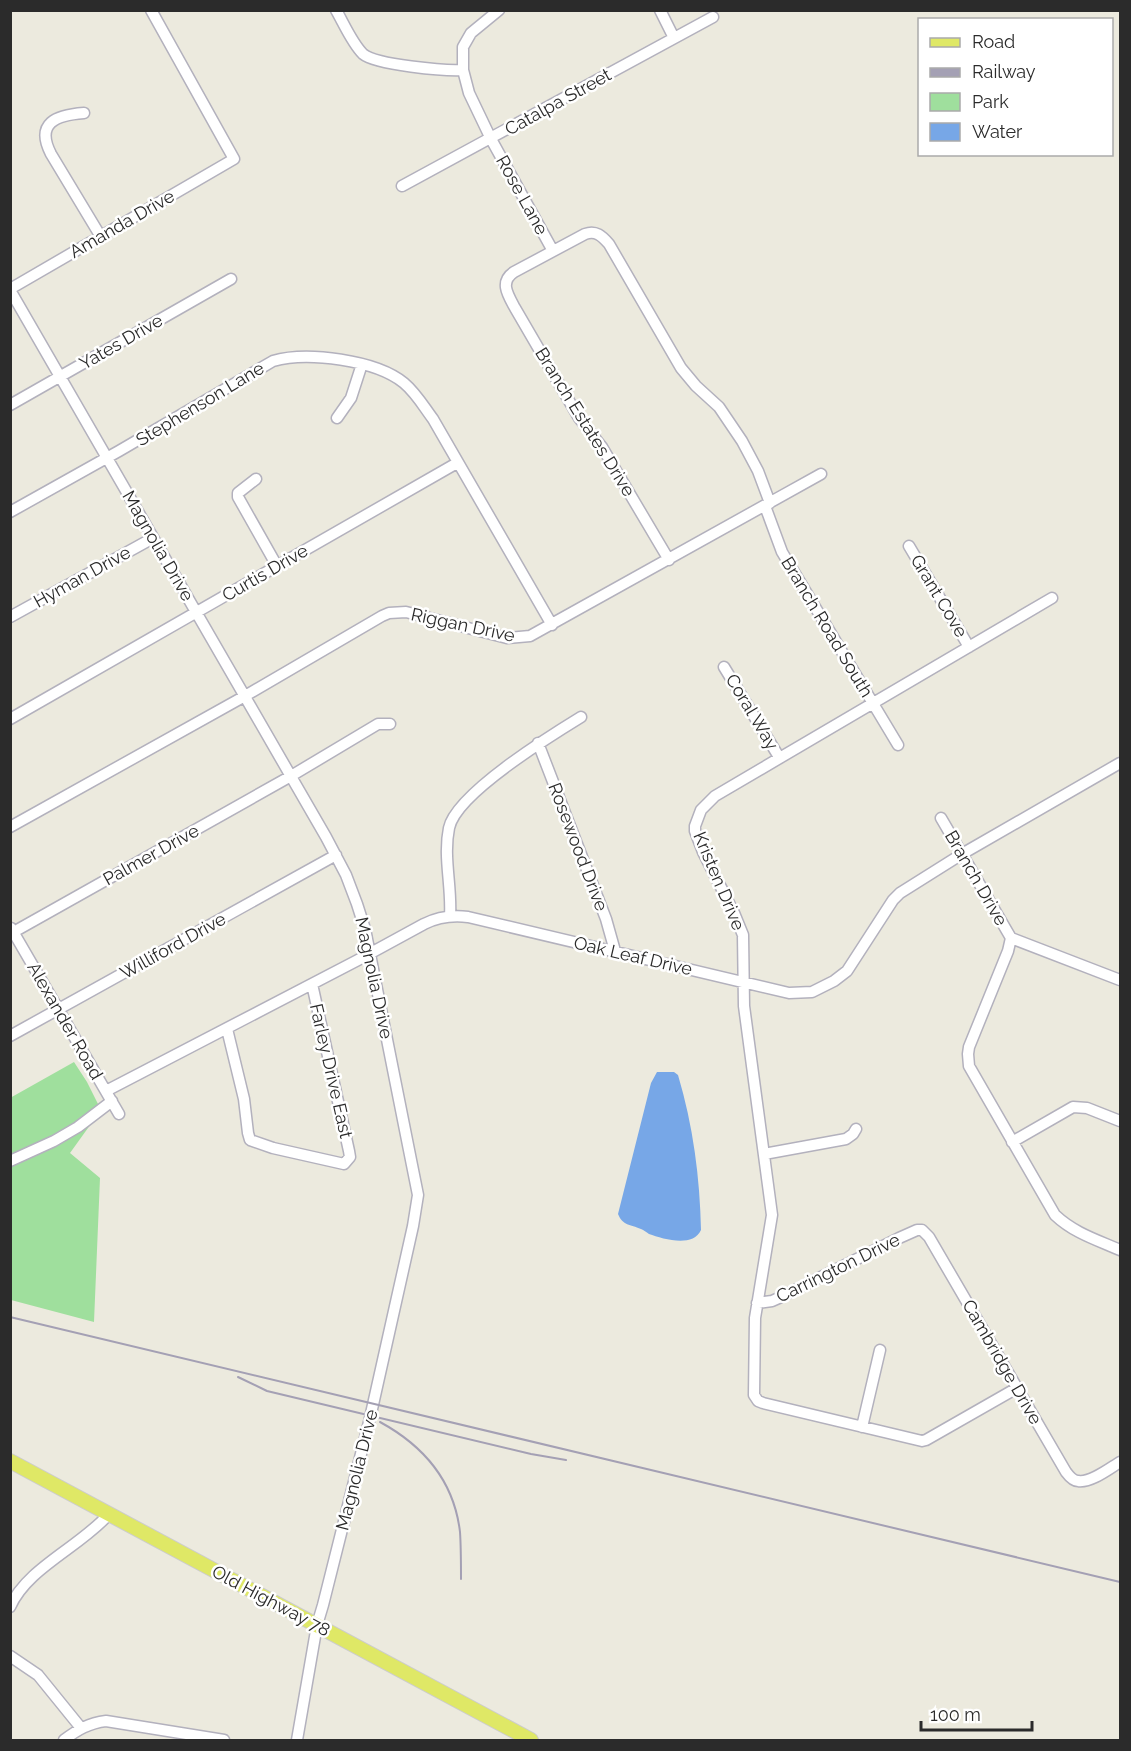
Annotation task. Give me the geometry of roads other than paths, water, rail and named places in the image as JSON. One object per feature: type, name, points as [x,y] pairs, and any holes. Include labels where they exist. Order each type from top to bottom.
[{"type":"main road","name":"Old Highway 78","points":[[10,1461],[530,1740]]},
{"type":"street","name":"Amanda Drive","points":[[10,290],[234,159],[151,10]]},
{"type":"street","points":[[336,10],[358,48],[367,56],[393,63],[463,70],[463,46],[471,33],[499,10]]},
{"type":"street","points":[[660,10],[675,38]]},
{"type":"street","name":"Catalpa Street","points":[[402,186],[713,17]]},
{"type":"street","name":"Rose Lane","points":[[463,70],[469,93],[491,138],[552,251]]},
{"type":"street","points":[[84,113],[70,114],[48,126],[44,132],[44,139],[100,237]]},
{"type":"street","name":"Rose Lane","points":[[506,282],[514,272],[590,232],[601,235],[606,240]]},
{"type":"street","name":"Branch Road South","points":[[606,240],[681,368],[696,386],[719,407],[742,441],[758,471],[782,552],[898,745]]},
{"type":"street","name":"Yates Drive","points":[[10,405],[231,279]]},
{"type":"street","name":"Branch Estates Drive","points":[[506,282],[507,292],[515,308],[579,418],[602,447],[669,560]]},
{"type":"street","name":"Magnolia Drive","points":[[10,290],[336,855],[357,904],[418,1195],[414,1226],[370,1418],[317,1625],[297,1740]]},
{"type":"street","name":"Stephenson Lane","points":[[10,512],[273,361],[292,356],[362,364],[388,373],[409,388],[433,420],[552,625]]},
{"type":"street","points":[[337,418],[351,398],[362,364]]},
{"type":"street","name":"Curtis Drive","points":[[10,719],[457,464]]},
{"type":"street","name":"Riggan Drive","points":[[10,827],[389,613],[411,613],[513,639],[530,636],[821,474]]},
{"type":"street","points":[[256,479],[242,488],[238,497],[278,566]]},
{"type":"street","name":"Hyman Drive","points":[[10,617],[153,538]]},
{"type":"street","name":"Grant Cove","points":[[909,546],[969,647]]},
{"type":"street","name":"Kristen Drive","points":[[862,1427],[763,1403],[755,1397],[753,1383],[757,1303],[772,1215],[744,1006],[742,929],[703,852],[695,826],[700,810],[709,800],[1052,598]]},
{"type":"street","name":"Coral Way","points":[[724,667],[779,757]]},
{"type":"street","points":[[450,916],[447,839],[453,817],[517,758],[581,717]]},
{"type":"street","name":"Palmer Drive","points":[[11,931],[291,776],[378,724],[390,724]]},
{"type":"street","name":"Rosewood Drive","points":[[538,743],[606,919],[615,951]]},
{"type":"street","name":"Oak Leaf Drive","points":[[106,1091],[434,919],[450,916],[468,916],[796,994],[812,992],[826,986],[847,971],[896,896],[906,888],[1120,763]]},
{"type":"street","name":"Branch Drive","points":[[941,819],[1011,938]]},
{"type":"street","name":"Williford Drive","points":[[10,1036],[336,855]]},
{"type":"street","name":"Alexander Road","points":[[11,931],[119,1114]]},
{"type":"street","points":[[1120,980],[1011,938],[968,1054],[969,1066],[1052,1210],[1060,1220],[1080,1233],[1120,1250]]},
{"type":"street","name":"Farley Drive East","points":[[226,1029],[244,1099],[248,1133],[253,1142],[345,1164],[350,1157],[312,984]]},
{"type":"street","points":[[10,1161],[78,1127],[112,1101]]},
{"type":"street","points":[[1012,1142],[1073,1107],[1087,1108],[1120,1121]]},
{"type":"street","points":[[764,1154],[846,1139],[856,1129]]},
{"type":"street","name":"Carrington Drive","points":[[757,1303],[781,1297],[917,1230]]},
{"type":"street","name":"Cambridge Drive","points":[[917,1230],[929,1237],[1070,1477],[1078,1481],[1093,1478],[1120,1462]]},
{"type":"street","points":[[880,1350],[862,1427],[912,1439],[926,1440],[1017,1388]]},
{"type":"street","points":[[10,1607],[27,1581],[88,1535],[109,1514]]},
{"type":"street","points":[[10,1656],[38,1676],[81,1728]]},
{"type":"street","points":[[64,1740],[94,1722],[106,1721],[195,1738],[224,1740]]},
{"type":"water","points":[[657,1072],[674,1072],[678,1075],[692,1132],[701,1230],[691,1239],[677,1241],[649,1234],[625,1223],[618,1214],[651,1083]]},
{"type":"railway","points":[[10,1317],[1120,1582]]},
{"type":"railway","points":[[238,1377],[267,1391],[531,1454],[566,1460]]},
{"type":"railway","points":[[380,1422],[410,1442],[423,1454],[444,1481],[457,1514],[460,1532],[461,1579]]}]
